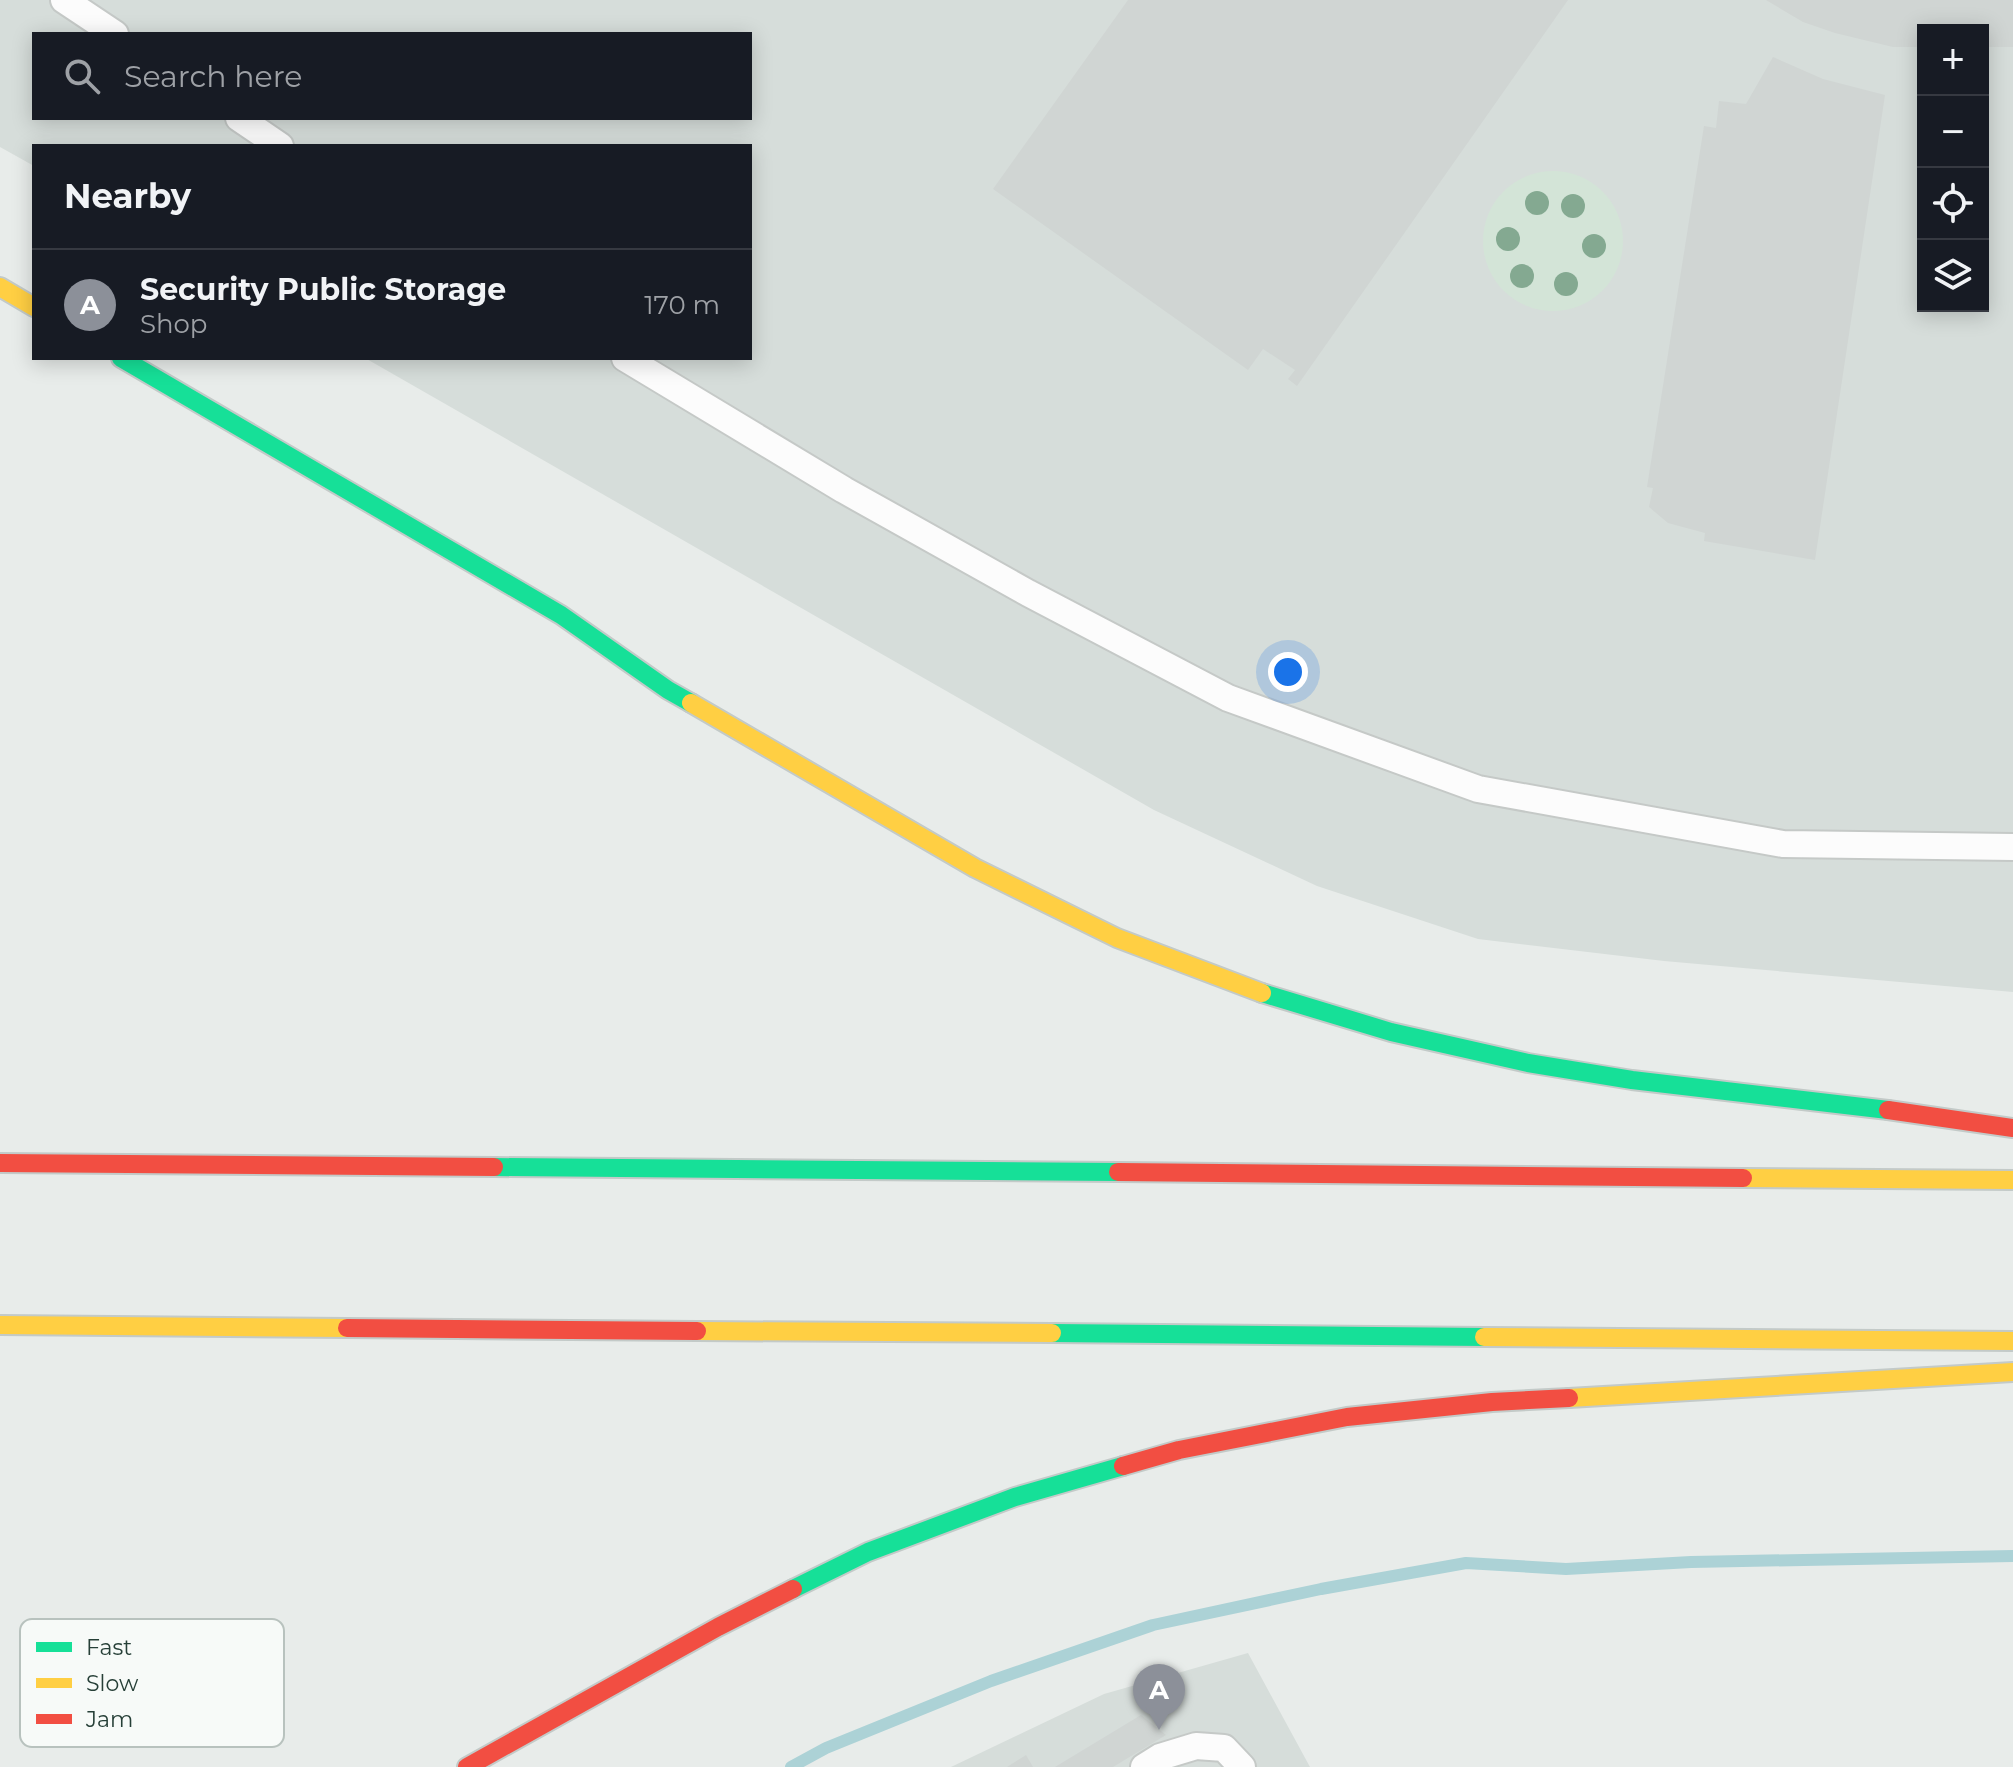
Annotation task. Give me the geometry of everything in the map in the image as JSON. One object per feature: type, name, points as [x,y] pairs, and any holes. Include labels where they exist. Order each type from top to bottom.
[{"type":"highway","points":[[0,287],[32,306]]},
{"type":"highway","points":[[124,360],[561,615],[668,690],[975,868],[1117,938],[1286,1001],[1391,1032],[1528,1063],[1632,1080],[1866,1107],[2013,1128]]},
{"type":"highway","points":[[0,1163],[2013,1180]]},
{"type":"highway","points":[[0,1325],[2013,1341]]},
{"type":"highway","points":[[467,1767],[718,1627],[868,1552],[1015,1497],[1179,1450],[1347,1417],[1492,1402],[2013,1372]]},
{"type":"lane","points":[[64,0],[112,32]]},
{"type":"lane","points":[[242,120],[277,144]]},
{"type":"lane","points":[[628,360],[834,485],[1028,593],[1228,698],[1478,789],[1783,844],[2013,847]]},
{"type":"lane","points":[[1144,1767],[1160,1757],[1196,1746],[1224,1748],[1242,1767]]},
{"type":"shaded area","points":[[0,0],[2013,0],[2013,992],[1664,961],[1478,939],[1317,886],[1154,810],[368,360],[752,360],[752,144],[32,144],[32,165],[0,147]]},
{"type":"shaded area","points":[[1248,1653],[1310,1767],[951,1767],[1104,1694]]},
{"type":"green space","points":[[1553,171],[1580,177],[1602,192],[1617,214],[1623,241],[1617,268],[1602,290],[1580,305],[1553,311],[1526,305],[1504,290],[1489,268],[1483,241],[1489,214],[1504,192],[1526,177]]},
{"type":"building","points":[[1128,0],[1568,0],[1297,386],[1288,379],[1295,370],[1263,349],[1248,370],[993,189]]},
{"type":"building","points":[[1766,0],[2013,0],[2013,47],[1989,47],[1989,24],[1917,24],[1917,47],[1893,47],[1803,22]]},
{"type":"building","points":[[1773,57],[1823,79],[1885,95],[1815,560],[1704,541],[1705,533],[1668,523],[1649,507],[1653,488],[1647,487],[1704,126],[1716,128],[1719,101],[1746,104]]},
{"type":"building","points":[[1141,1715],[1166,1735],[1113,1767],[1055,1767]]},
{"type":"building","points":[[1026,1755],[1033,1767],[1007,1767]]},
{"type":"waterway","points":[[791,1767],[826,1748],[991,1681],[1153,1625],[1321,1589],[1466,1563],[1566,1569],[1691,1562],[2013,1556]]},
{"type":"traffic: fast","points":[[124,360],[561,615],[691,703]]},
{"type":"traffic: fast","points":[[1262,993],[1391,1032],[1528,1063],[1632,1080],[1888,1110]]},
{"type":"traffic: fast","points":[[494,1167],[1118,1172]]},
{"type":"traffic: fast","points":[[1052,1333],[1484,1337]]},
{"type":"traffic: fast","points":[[793,1589],[868,1552],[1015,1497],[1123,1466]]},
{"type":"traffic: slow","points":[[0,287],[32,306]]},
{"type":"traffic: slow","points":[[691,703],[975,868],[1117,938],[1262,993]]},
{"type":"traffic: slow","points":[[1743,1178],[2013,1180]]},
{"type":"traffic: slow","points":[[0,1325],[347,1328]]},
{"type":"traffic: slow","points":[[697,1331],[1052,1333]]},
{"type":"traffic: slow","points":[[1484,1337],[2013,1341]]},
{"type":"traffic: slow","points":[[1569,1398],[2013,1372]]},
{"type":"traffic: jam","points":[[1888,1110],[2013,1128]]},
{"type":"traffic: jam","points":[[0,1163],[494,1167]]},
{"type":"traffic: jam","points":[[1118,1172],[1743,1178]]},
{"type":"traffic: jam","points":[[347,1328],[697,1331]]},
{"type":"traffic: jam","points":[[1123,1466],[1179,1450],[1347,1417],[1492,1402],[1569,1398]]},
{"type":"traffic: jam","points":[[467,1767],[718,1627],[793,1589]]},
{"type":"place","name":"Security Public Storage","points":[[1159,1730]]}]
